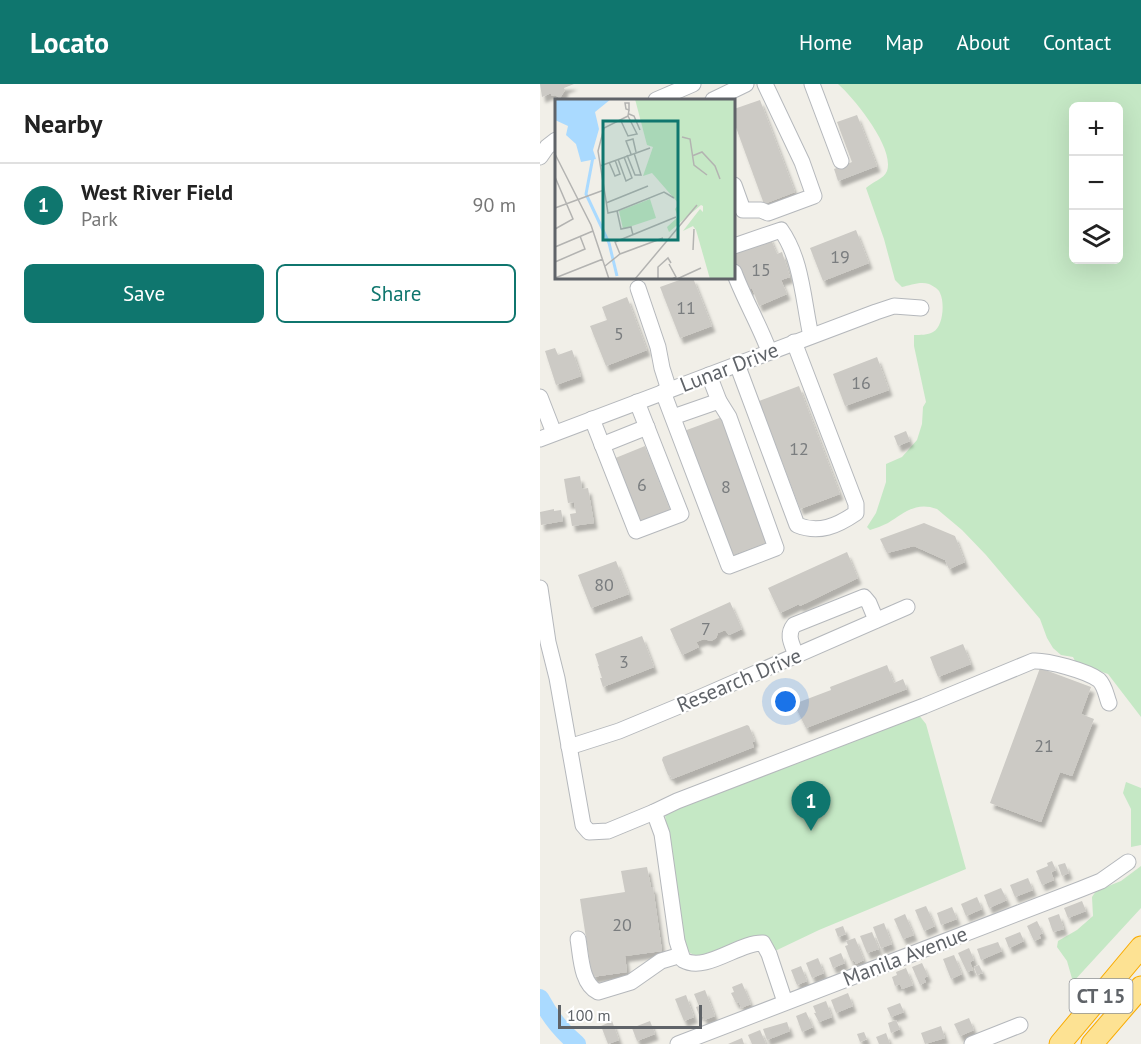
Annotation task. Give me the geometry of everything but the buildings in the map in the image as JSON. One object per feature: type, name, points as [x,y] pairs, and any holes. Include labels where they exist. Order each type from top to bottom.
[{"type":"highway","name":"CT 15","points":[[1060,1044],[1141,947]]},
{"type":"highway","name":"CT 15","points":[[1092,1044],[1141,987]]},
{"type":"street","points":[[715,99],[746,84]]},
{"type":"street","points":[[735,188],[743,210],[761,210],[768,213],[814,196],[802,162],[765,84]]},
{"type":"street","points":[[812,84],[841,161]]},
{"type":"street","points":[[660,99],[690,91]]},
{"type":"street","points":[[540,157],[555,141]]},
{"type":"street","points":[[735,246],[781,230],[787,238],[803,287],[804,305],[811,336]]},
{"type":"street","points":[[735,275],[769,351]]},
{"type":"street","points":[[638,288],[658,347],[676,431],[729,566],[776,548],[729,417],[719,401],[709,375]]},
{"type":"street","name":"Lunar Drive","points":[[547,436],[894,306],[921,308]]},
{"type":"street","points":[[737,364],[797,525],[817,530],[847,519],[856,513],[856,504],[794,342]]},
{"type":"street","points":[[540,397],[547,436]]},
{"type":"street","points":[[673,417],[719,401]]},
{"type":"street","points":[[592,419],[636,531],[681,514],[637,402]]},
{"type":"street","points":[[602,445],[647,427]]},
{"type":"street","points":[[540,588],[544,643],[557,678],[581,820],[589,832],[608,831],[677,801],[924,706],[1033,661],[1042,660],[1055,663],[1097,679],[1109,703]]},
{"type":"street","points":[[796,655],[789,636],[789,631],[794,625],[864,597],[876,620]]},
{"type":"street","name":"Research Drive","points":[[569,747],[619,730],[907,607]]},
{"type":"street","points":[[654,812],[662,834],[681,955],[688,962],[696,964],[750,945],[763,943],[785,1002]]},
{"type":"street","name":"Manila Avenue","points":[[678,1044],[1101,881],[1128,862]]},
{"type":"street","points":[[578,939],[587,981],[591,989],[598,992],[632,982],[661,961],[681,955]]},
{"type":"street","points":[[1108,986],[1127,1003]]},
{"type":"street","points":[[972,1044],[1020,1025]]},
{"type":"green space","points":[[838,84],[1141,84],[1141,717],[1108,674],[1076,663],[1073,657],[1061,655],[1053,648],[1040,619],[986,555],[962,530],[937,509],[916,507],[881,526],[870,530],[867,527],[876,513],[886,482],[886,464],[902,457],[917,440],[926,402],[914,346],[914,335],[929,334],[939,325],[942,314],[942,297],[936,288],[929,284],[919,283],[902,287],[895,280],[884,239],[866,188],[883,176],[887,171],[888,161],[879,137],[863,112]]},
{"type":"green space","points":[[918,714],[926,724],[966,869],[819,930],[775,951],[770,940],[758,935],[701,955],[688,952],[683,942],[665,815],[668,810]]},
{"type":"green space","points":[[1126,782],[1141,788],[1141,845],[1131,847],[1131,809],[1123,793]]},
{"type":"green space","points":[[1141,866],[1141,908],[1073,982],[1067,961],[1057,947],[1058,941],[1077,930],[1093,916],[1092,897],[1096,891],[1121,881]]},
{"type":"waterway","points":[[540,998],[556,1023],[577,1044]]},
{"type":"place","name":"West River Field","points":[[811,831]]}]
